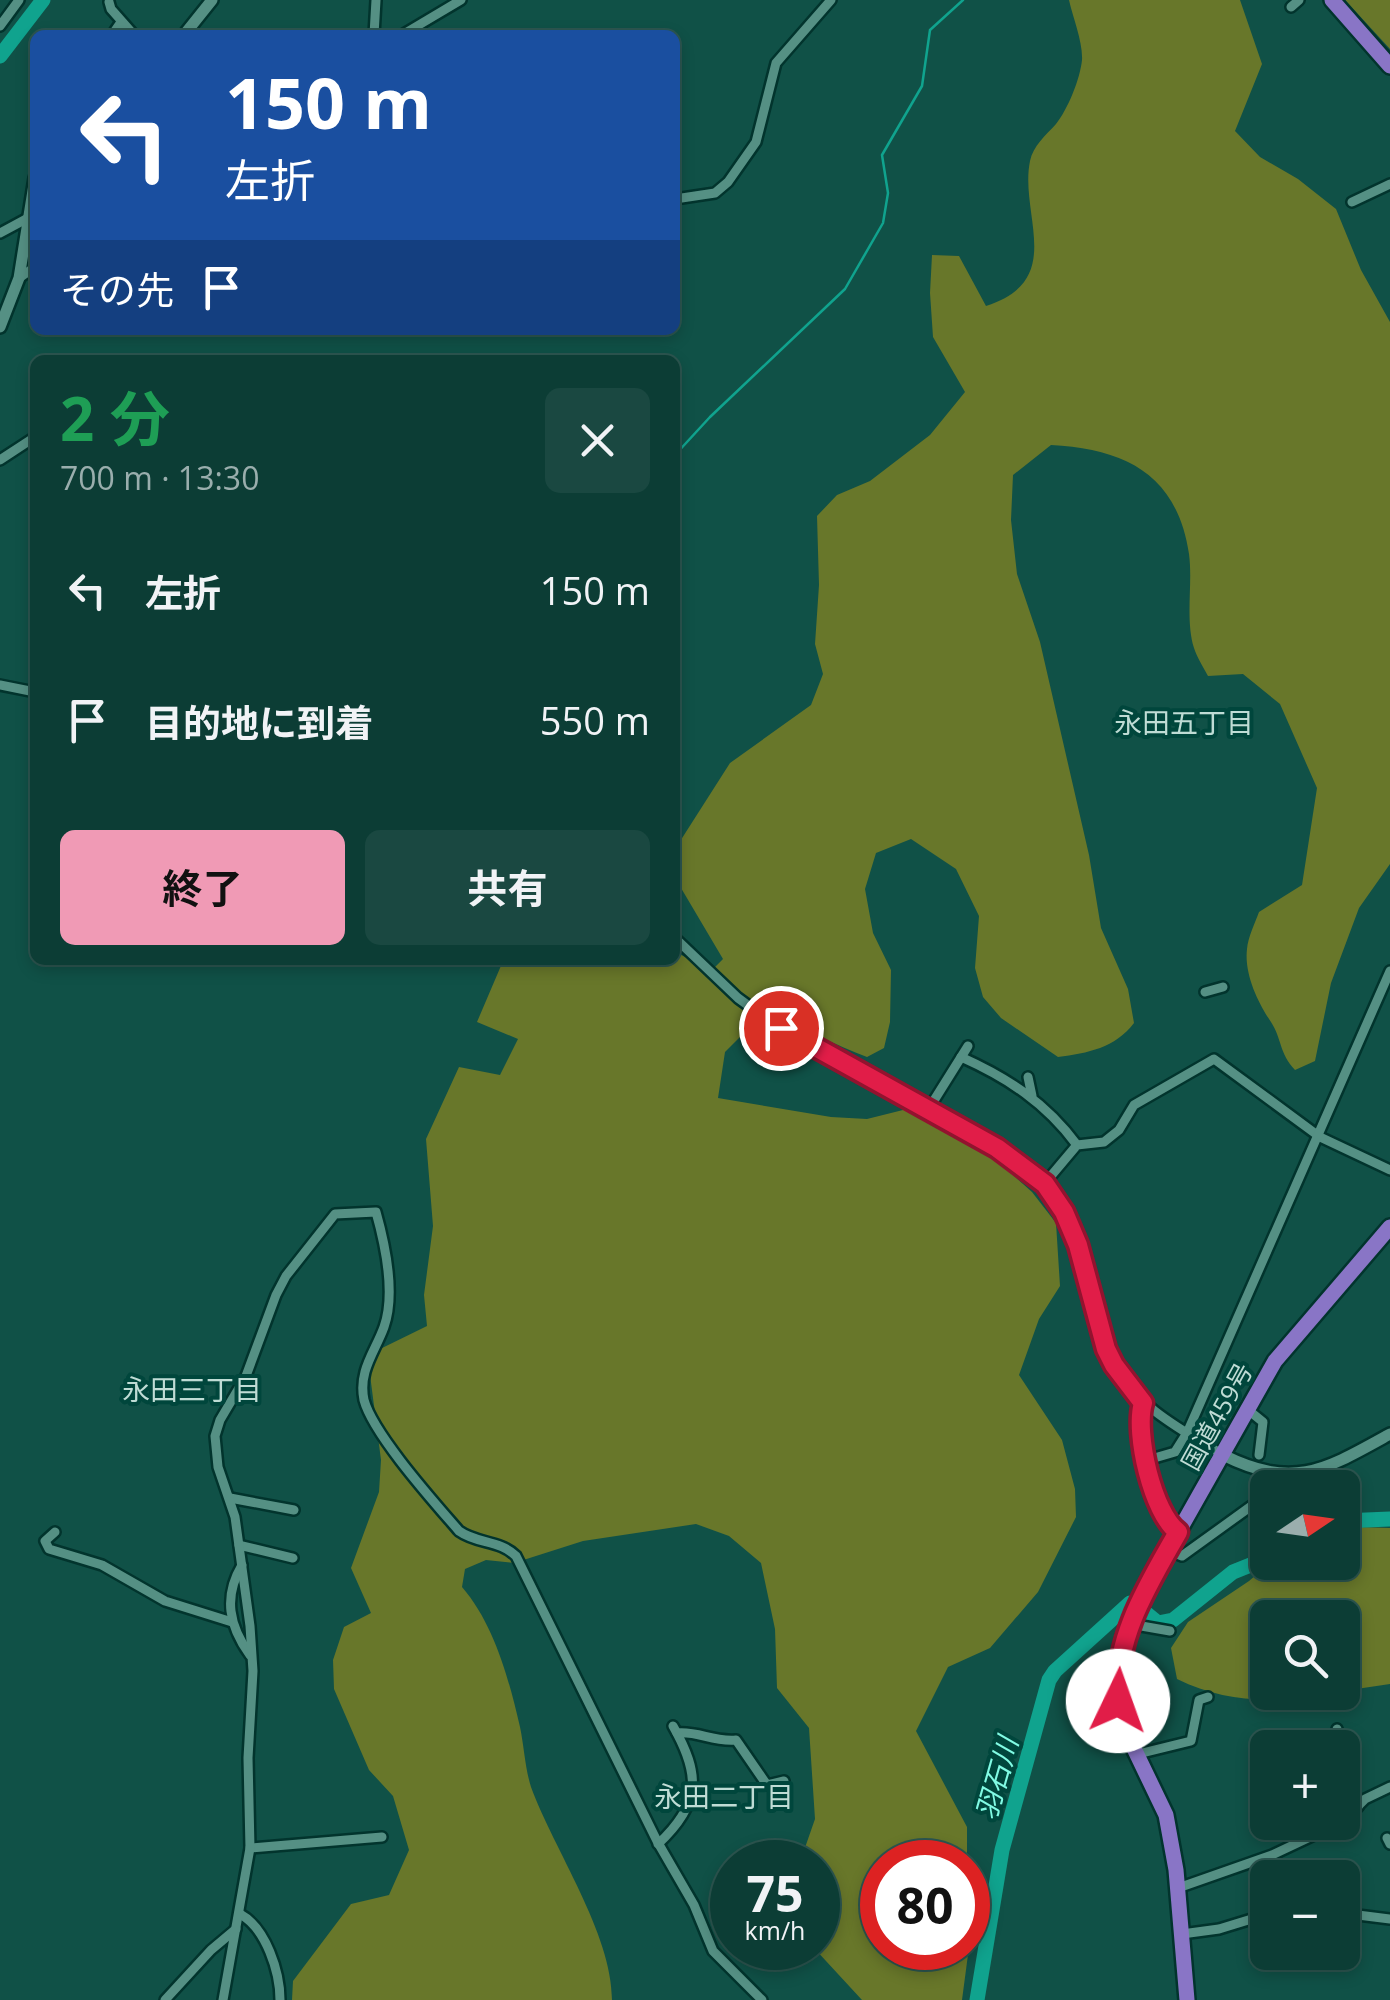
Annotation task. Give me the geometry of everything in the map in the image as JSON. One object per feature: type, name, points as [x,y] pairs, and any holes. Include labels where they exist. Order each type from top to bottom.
[{"type":"highway","points":[[1332,0],[1390,66]]},
{"type":"highway","name":"国道459号","points":[[1187,2000],[1178,1888],[1166,1815],[1129,1738],[1118,1701],[1116,1674],[1124,1636],[1275,1361],[1390,1227]]},
{"type":"street","points":[[0,26],[19,0]]},
{"type":"street","points":[[188,30],[212,0]]},
{"type":"street","points":[[374,30],[376,0]]},
{"type":"street","points":[[410,30],[460,0]]},
{"type":"street","points":[[680,198],[715,193],[728,182],[756,142],[776,63],[831,0]]},
{"type":"street","points":[[109,2],[129,30]]},
{"type":"street","points":[[116,30],[122,22]]},
{"type":"street","points":[[1352,202],[1390,184]]},
{"type":"street","points":[[0,327],[19,278],[30,207]]},
{"type":"street","points":[[0,233],[28,218]]},
{"type":"street","points":[[19,278],[30,271]]},
{"type":"street","points":[[0,460],[30,440]]},
{"type":"street","points":[[0,685],[30,691]]},
{"type":"street","points":[[680,943],[764,1017],[997,1148],[1045,1184],[1064,1212],[1078,1245],[1106,1349],[1114,1365],[1143,1403],[1223,1455],[1261,1470]]},
{"type":"street","points":[[1144,1461],[1175,1452],[1187,1433],[1390,971]]},
{"type":"street","points":[[1205,992],[1223,987]]},
{"type":"street","points":[[928,1110],[968,1046]]},
{"type":"street","points":[[961,1057],[1032,1096],[1076,1146]]},
{"type":"street","points":[[1045,1184],[1076,1146],[1104,1142],[1119,1130],[1134,1105],[1214,1059],[1317,1135],[1390,1170]]},
{"type":"street","points":[[1028,1077],[1032,1096]]},
{"type":"street","points":[[223,2000],[250,1848],[252,1657],[239,1546],[230,1498],[218,1467],[216,1436],[220,1420],[246,1376],[286,1276],[336,1214],[376,1212],[386,1262],[387,1312],[364,1373],[367,1407],[459,1531],[507,1548],[516,1556],[714,1951],[762,2000]]},
{"type":"street","points":[[1143,1403],[1140,1413],[1144,1461],[1170,1526],[1178,1532]]},
{"type":"street","points":[[1247,1409],[1263,1422],[1259,1455]]},
{"type":"street","points":[[1313,1470],[1338,1463],[1390,1434]]},
{"type":"street","points":[[230,1498],[294,1510]]},
{"type":"street","points":[[1168,1550],[1182,1556],[1250,1507]]},
{"type":"street","points":[[55,1532],[45,1541],[49,1549],[102,1564],[165,1601],[232,1622]]},
{"type":"street","points":[[239,1546],[293,1558]]},
{"type":"street","points":[[242,1566],[230,1592],[232,1622],[252,1657]]},
{"type":"street","points":[[1130,1624],[1170,1632]]},
{"type":"street","points":[[1138,1754],[1191,1741],[1199,1700],[1208,1697]]},
{"type":"street","points":[[658,1844],[683,1817],[693,1796],[687,1749],[675,1729],[720,1742],[736,1740],[767,1784],[784,1781]]},
{"type":"street","points":[[1360,1805],[1390,1787]]},
{"type":"street","points":[[250,1848],[382,1837]]},
{"type":"street","points":[[1178,1888],[1304,1840]]},
{"type":"street","points":[[240,1914],[252,1920],[273,1962],[280,2000]]},
{"type":"street","points":[[1360,1915],[1390,1919]]},
{"type":"street","points":[[1182,1934],[1250,1920]]},
{"type":"street","points":[[165,2000],[238,1927]]},
{"type":"green space","points":[[1069,0],[1240,0],[1262,64],[1235,131],[1260,157],[1298,179],[1336,209],[1361,270],[1390,322],[1390,864],[1359,908],[1331,983],[1315,1061],[1295,1070],[1253,988],[1247,949],[1259,912],[1302,885],[1317,788],[1280,704],[1243,674],[1208,676],[1200,662],[1190,625],[1189,554],[1183,527],[1160,485],[1124,460],[1102,452],[1051,445],[1013,475],[1011,520],[1017,574],[1040,642],[1089,855],[1101,928],[1128,989],[1134,1023],[1110,1044],[1058,1057],[1001,1018],[983,997],[975,968],[979,916],[956,869],[911,839],[876,853],[865,889],[873,933],[891,970],[890,1022],[884,1048],[867,1057],[759,1011],[753,1024],[725,1052],[718,1098],[831,1117],[867,1119],[903,1110],[928,1110],[973,1139],[1032,1192],[1056,1223],[1060,1286],[1039,1319],[1019,1375],[1062,1440],[1075,1489],[1076,1517],[1038,1592],[990,1648],[948,1667],[916,1731],[967,1827],[967,1840],[860,1840],[860,1970],[966,1970],[962,2000],[862,2000],[834,1970],[840,1970],[840,1840],[808,1840],[815,1819],[809,1728],[777,1688],[775,1629],[761,1563],[729,1536],[696,1524],[583,1541],[514,1563],[486,1560],[465,1569],[462,1587],[483,1618],[499,1653],[516,1709],[531,1787],[603,1947],[612,2000],[292,2000],[293,1981],[351,1904],[389,1895],[409,1850],[393,1796],[369,1770],[334,1689],[333,1660],[344,1627],[371,1613],[351,1568],[379,1492],[381,1460],[369,1367],[378,1350],[427,1326],[424,1295],[433,1226],[426,1139],[459,1067],[500,1075],[518,1039],[477,1022],[501,965],[680,965],[680,954],[712,970],[723,959],[681,888],[680,841],[730,763],[811,705],[823,674],[815,644],[819,585],[817,516],[837,495],[870,481],[930,435],[965,392],[933,337],[932,255],[959,256],[986,306],[1011,295],[1026,280],[1033,263],[1034,244],[1028,182],[1030,161],[1065,110],[1082,60]]},
{"type":"green space","points":[[1345,0],[1390,0],[1390,49]]},
{"type":"green space","points":[[1360,1527],[1390,1528],[1390,1684],[1360,1688],[1360,1600],[1250,1600],[1250,1699],[1215,1693],[1177,1679],[1171,1648],[1188,1622],[1249,1581],[1360,1580]]},
{"type":"waterway","points":[[0,56],[43,0]]},
{"type":"waterway","points":[[680,450],[845,289],[883,223],[888,193],[882,155],[922,86],[930,30],[963,0]]},
{"type":"waterway","name":"羽石川","points":[[1360,1520],[1390,1519]]},
{"type":"waterway","name":"羽石川","points":[[1147,1614],[1158,1623],[1173,1620],[1233,1572],[1250,1565]]},
{"type":"waterway","name":"羽石川","points":[[977,2000],[1002,1850],[1049,1680],[1130,1603]]},
{"type":"district","name":"永田五丁目","points":[[1184,722]]},
{"type":"district","name":"永田三丁目","points":[[192,1389]]},
{"type":"district","name":"永田二丁目","points":[[724,1796]]},
{"type":"route","points":[[781,1028],[997,1148],[1045,1184],[1064,1212],[1088,1274],[1106,1349],[1143,1403],[1142,1453],[1147,1473],[1170,1526],[1178,1532],[1124,1636],[1116,1674],[1118,1701]]}]
